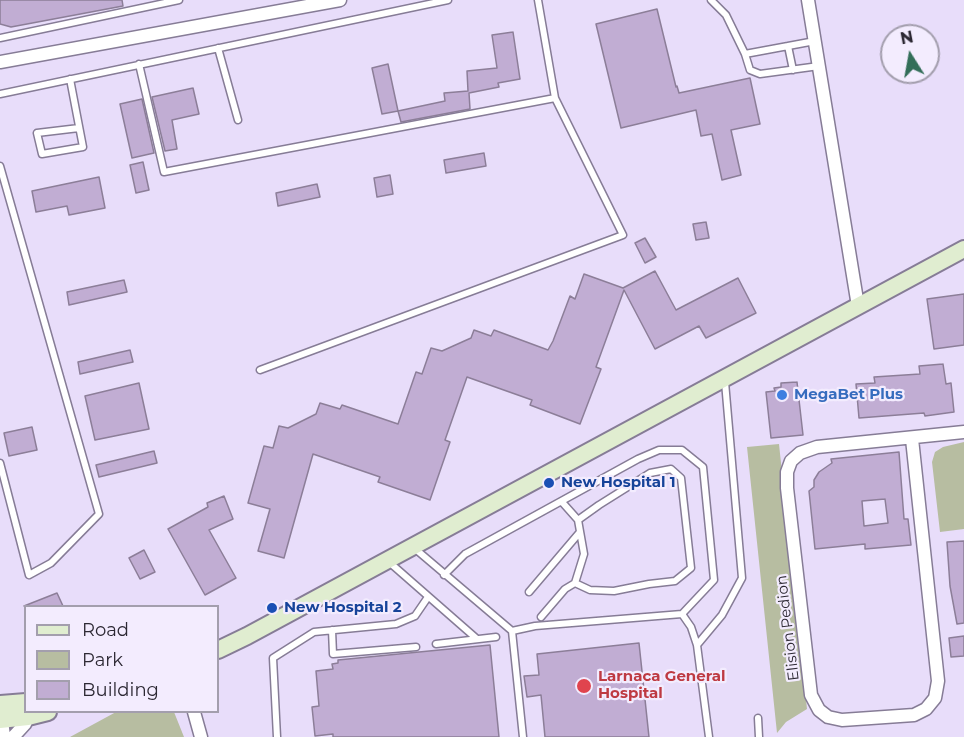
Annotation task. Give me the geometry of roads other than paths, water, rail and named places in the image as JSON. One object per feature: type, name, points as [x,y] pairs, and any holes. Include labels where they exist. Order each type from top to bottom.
[{"type":"street","points":[[0,62],[340,0]]},
{"type":"street","points":[[808,0],[858,306]]},
{"type":"street","points":[[219,649],[964,249]]},
{"type":"street","name":"Elision Pedion","points":[[912,439],[938,681],[935,699],[926,709],[914,714],[842,720],[828,717],[819,710],[811,695],[787,488],[787,472],[791,461],[800,453],[817,447],[964,432]]},
{"type":"street","points":[[1,720],[24,710]]},
{"type":"street","points":[[13,737],[25,724],[26,713]]},
{"type":"street","points":[[195,713],[201,737]]},
{"type":"lane","points":[[0,38],[179,0]]},
{"type":"lane","points":[[0,94],[448,0]]},
{"type":"lane","points":[[260,370],[623,235],[555,98],[538,0]]},
{"type":"lane","points":[[711,0],[726,15],[745,54],[750,70],[760,74],[819,66]]},
{"type":"lane","points":[[745,54],[815,41]]},
{"type":"lane","points":[[788,46],[793,70]]},
{"type":"lane","points":[[218,48],[237,120]]},
{"type":"lane","points":[[139,64],[164,172],[555,98]]},
{"type":"lane","points":[[70,79],[83,147],[42,154],[36,133],[79,128]]},
{"type":"lane","points":[[0,166],[99,514],[51,562],[29,575],[0,463]]},
{"type":"lane","points":[[697,645],[722,615],[742,578],[725,379]]},
{"type":"lane","points":[[444,575],[465,554],[638,459],[659,450],[682,450],[703,467],[714,580],[682,614],[535,626],[512,631]]},
{"type":"lane","points":[[575,583],[590,590],[614,591],[675,581],[691,568],[681,478],[671,469],[650,473],[578,520]]},
{"type":"lane","points":[[541,617],[565,589],[575,583],[584,554],[578,520],[562,501]]},
{"type":"lane","points":[[529,592],[580,532]]},
{"type":"lane","points":[[412,547],[512,631],[523,737]]},
{"type":"lane","points":[[387,561],[477,639]]},
{"type":"lane","points":[[277,737],[273,658],[314,632],[396,624],[415,616],[428,597]]},
{"type":"lane","points":[[682,614],[691,627],[697,645],[710,737]]},
{"type":"lane","points":[[332,630],[333,654],[416,646]]},
{"type":"lane","points":[[436,644],[495,637]]},
{"type":"lane","points":[[758,718],[759,737]]},
{"type":"place","name":"MegaBet Plus","points":[[782,395]]},
{"type":"place","name":"New Hospital 1","points":[[549,483]]},
{"type":"place","name":"New Hospital 2","points":[[272,608]]},
{"type":"place","name":"Larnaca General Hospital","points":[[584,686]]}]
